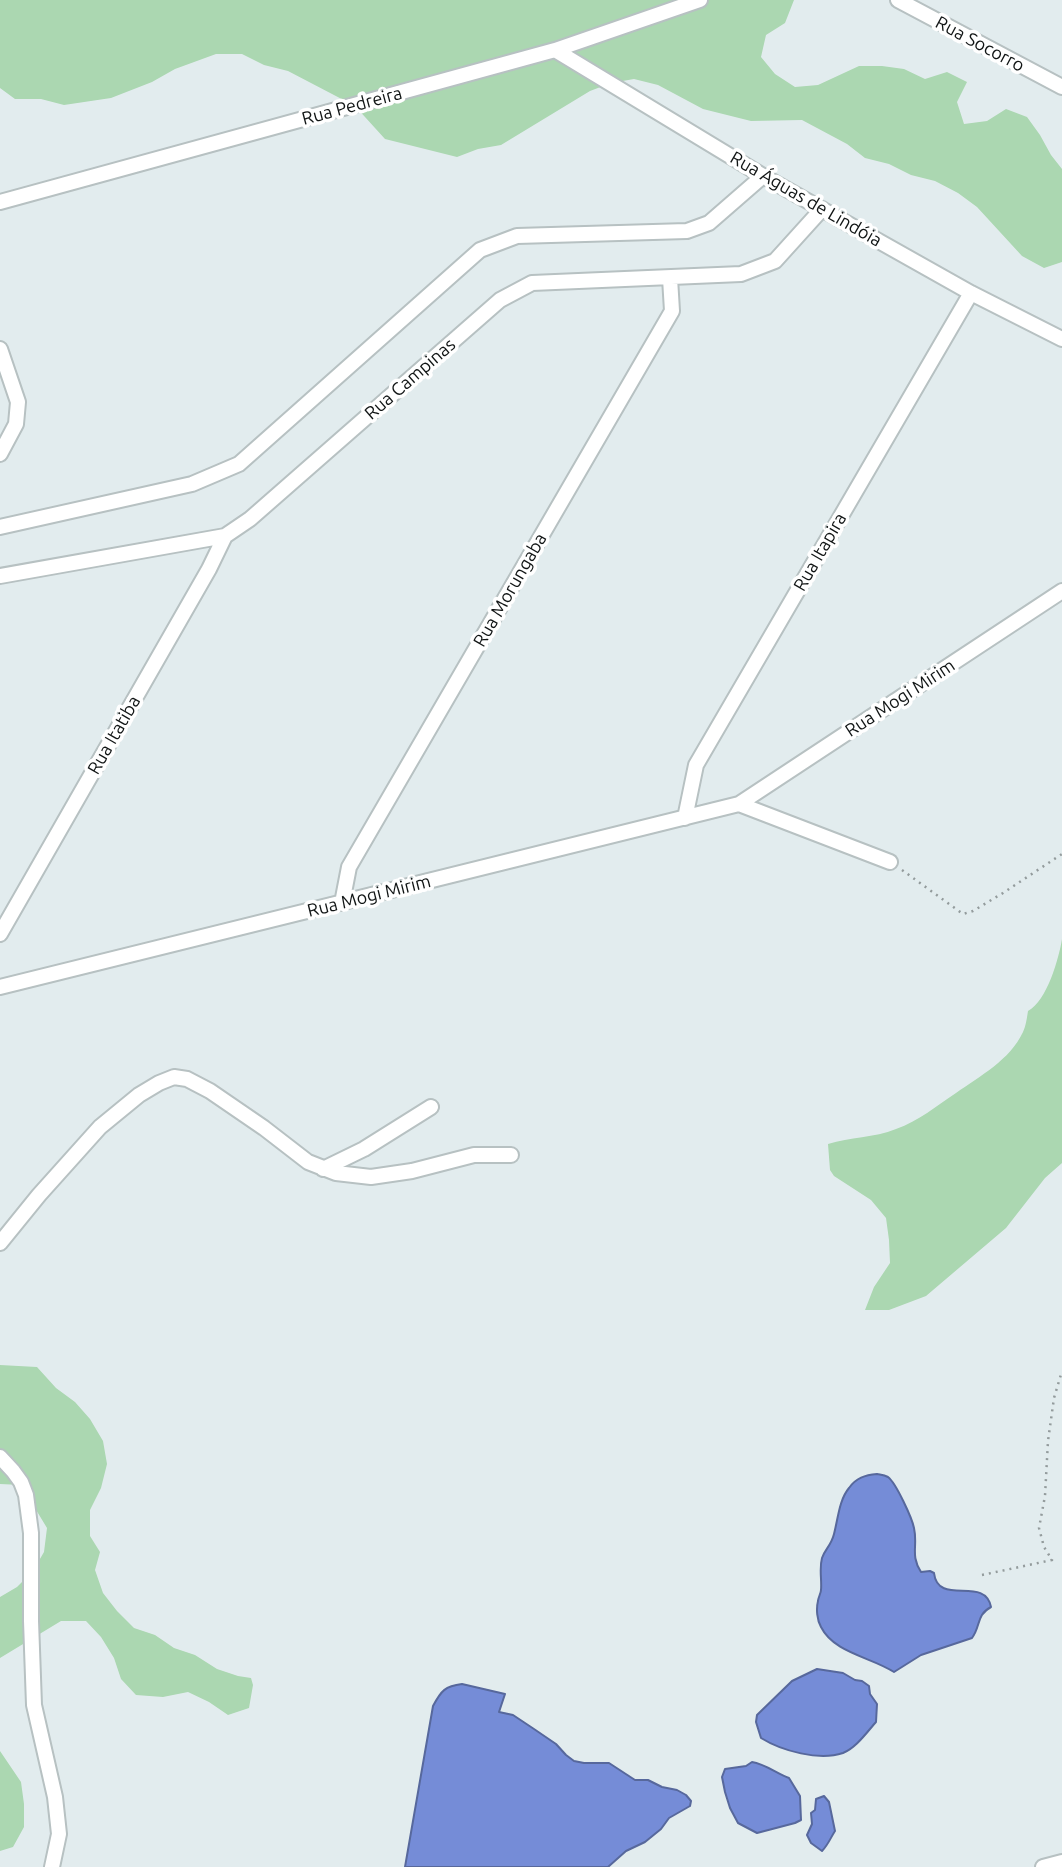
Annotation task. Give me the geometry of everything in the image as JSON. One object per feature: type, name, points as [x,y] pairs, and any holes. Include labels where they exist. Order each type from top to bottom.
[{"type":"street","name":"Rua Pedreira","points":[[0,202],[555,50],[700,0]]},
{"type":"street","name":"Rua Socorro","points":[[898,0],[1062,87]]},
{"type":"street","name":"Rua Águas de Lindóia","points":[[555,50],[763,176],[971,293],[1062,339]]},
{"type":"street","points":[[0,527],[192,484],[239,464],[480,250],[517,236],[687,231],[709,223],[763,176]]},
{"type":"street","name":"Rua Campinas","points":[[0,576],[225,536],[250,519],[500,300],[532,283],[741,274],[775,261],[822,209]]},
{"type":"street","name":"Rua Morungaba","points":[[342,902],[349,867],[672,311],[670,278]]},
{"type":"street","name":"Rua Itapira","points":[[685,818],[696,765],[971,293]]},
{"type":"street","points":[[0,349],[18,402],[16,424],[0,454]]},
{"type":"street","name":"Rua Itatiba","points":[[0,934],[202,581],[225,536]]},
{"type":"street","name":"Rua Mogi Mirim","points":[[0,987],[739,804],[1062,591]]},
{"type":"street","points":[[739,804],[890,863]]},
{"type":"street","points":[[0,1244],[39,1195],[100,1127],[139,1095],[174,1077],[187,1079],[210,1091],[308,1162],[323,1169],[372,1177],[412,1171],[474,1155],[511,1155]]},
{"type":"street","points":[[323,1169],[364,1149],[431,1107]]},
{"type":"street","points":[[0,1457],[21,1482],[26,1495],[31,1533],[34,1705],[55,1797],[59,1834],[52,1867]]},
{"type":"street","points":[[1043,1867],[1062,1862]]},
{"type":"path","points":[[890,863],[962,914],[1003,893],[1062,854]]},
{"type":"path","points":[[982,1575],[1052,1560],[1044,1548],[1039,1528],[1045,1496],[1054,1398],[1062,1371]]},
{"type":"green space","points":[[0,0],[794,0],[785,23],[766,35],[761,57],[775,74],[795,87],[818,85],[859,66],[904,69],[925,79],[947,72],[967,82],[957,102],[964,124],[987,121],[1006,109],[1027,117],[1062,169],[1062,262],[1044,268],[1022,256],[977,207],[958,193],[935,181],[865,158],[847,144],[802,120],[751,121],[703,109],[658,85],[634,79],[611,83],[590,91],[501,145],[478,149],[457,157],[385,139],[355,106],[288,71],[264,65],[242,54],[216,54],[111,98],[64,105],[41,99],[15,99],[0,88]]},
{"type":"green space","points":[[1062,939],[1062,1163],[1045,1178],[1006,1228],[926,1296],[889,1310],[865,1310],[874,1287],[890,1263],[886,1218],[871,1200],[834,1176],[830,1170],[828,1144],[888,1132],[904,1126],[927,1113],[1002,1059],[1017,1042],[1026,1024],[1028,1011],[1035,1006],[1046,989]]},
{"type":"green space","points":[[0,1365],[37,1367],[56,1388],[75,1402],[90,1419],[103,1441],[107,1464],[101,1488],[90,1510],[90,1536],[100,1552],[95,1570],[103,1593],[134,1628],[155,1635],[174,1648],[195,1655],[217,1669],[251,1678],[253,1685],[249,1708],[228,1715],[188,1692],[163,1697],[136,1695],[121,1679],[114,1658],[101,1637],[86,1621],[61,1621],[0,1658],[0,1597],[17,1587],[33,1571],[44,1552],[47,1528],[21,1485],[0,1484]]},
{"type":"green space","points":[[0,1751],[21,1782],[24,1827],[13,1847],[0,1851]]},
{"type":"water","points":[[877,1474],[887,1476],[907,1509],[914,1528],[915,1555],[921,1572],[934,1573],[937,1583],[944,1588],[980,1593],[987,1598],[991,1607],[981,1617],[972,1638],[921,1655],[894,1672],[835,1643],[821,1627],[817,1614],[822,1558],[833,1538],[843,1498],[858,1479]]},
{"type":"water","points":[[817,1669],[843,1673],[869,1686],[870,1694],[877,1704],[876,1722],[852,1747],[833,1755],[801,1753],[779,1747],[761,1738],[756,1722],[757,1715],[792,1681]]},
{"type":"water","points":[[462,1684],[505,1694],[499,1712],[513,1715],[556,1744],[574,1761],[609,1763],[635,1780],[648,1780],[677,1790],[691,1801],[690,1806],[669,1818],[661,1829],[645,1842],[626,1851],[608,1867],[405,1867],[433,1706],[444,1690]]},
{"type":"water","points":[[752,1762],[789,1778],[800,1796],[801,1820],[757,1833],[738,1823],[730,1808],[722,1777],[725,1769],[746,1766]]},
{"type":"water","points":[[824,1796],[829,1802],[835,1831],[822,1851],[811,1843],[807,1835],[812,1824],[811,1813],[815,1810],[816,1799]]}]
